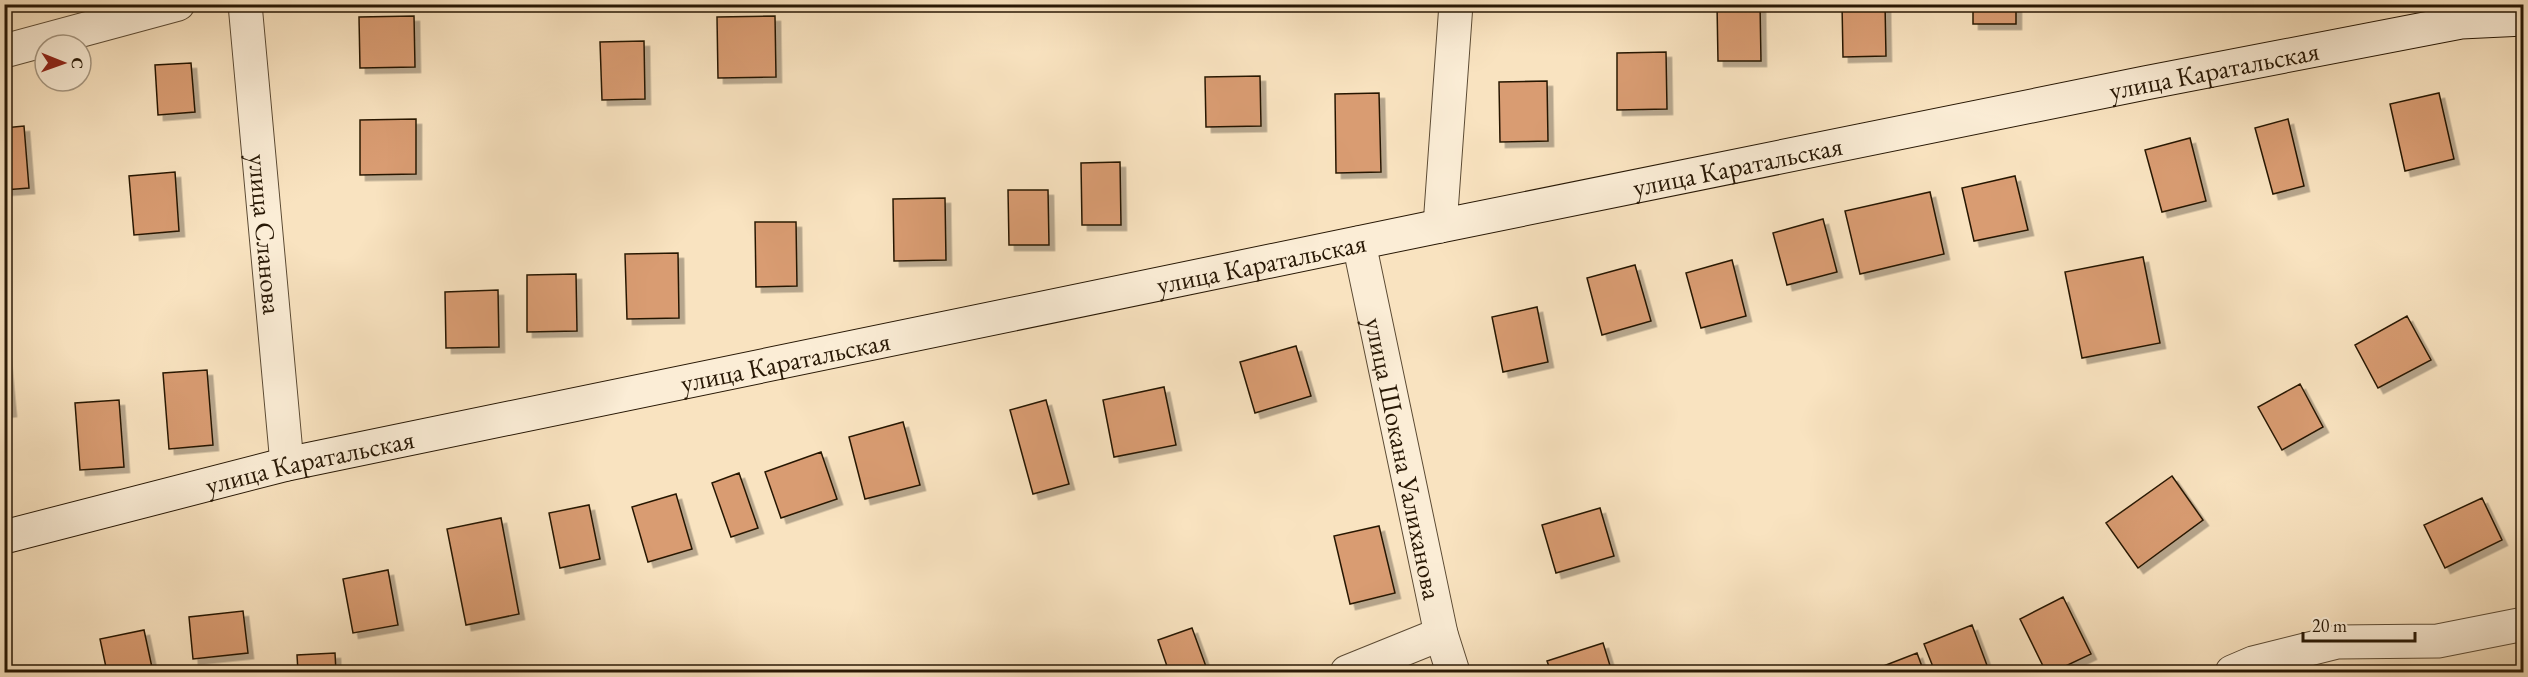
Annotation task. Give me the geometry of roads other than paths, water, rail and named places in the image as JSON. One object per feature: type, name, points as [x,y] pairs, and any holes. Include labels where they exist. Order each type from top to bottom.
[{"type":"street","points":[[4,51],[178,4]]},
{"type":"street","name":"улица Сланова","points":[[245,4],[287,464]]},
{"type":"street","points":[[1440,226],[1456,4]]},
{"type":"street","name":"улица Каратальская","points":[[4,537],[287,464],[1440,226],[2121,87],[2462,22],[2523,19]]},
{"type":"street","name":"улица Шокана Уалиханова","points":[[1359,243],[1441,634],[1453,672]]},
{"type":"street","points":[[2232,672],[2253,663],[2337,642],[2438,641],[2523,624]]},
{"type":"street","points":[[1347,672],[1441,634]]}]
